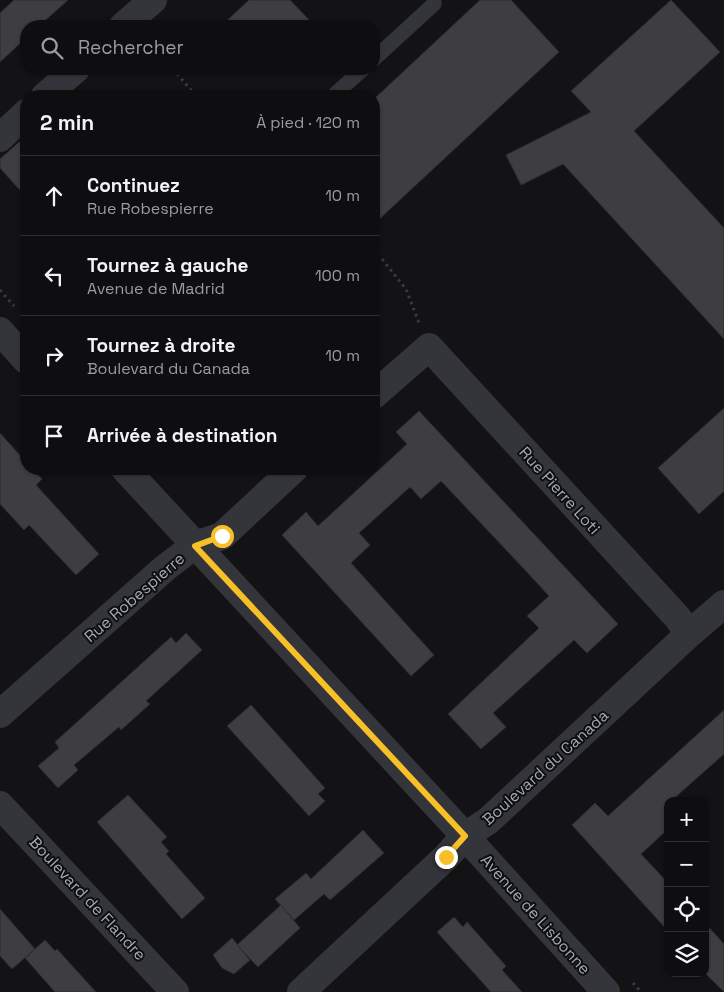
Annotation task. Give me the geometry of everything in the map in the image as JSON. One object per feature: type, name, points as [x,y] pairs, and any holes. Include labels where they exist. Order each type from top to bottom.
[{"type":"street","points":[[131,20],[153,0]]},
{"type":"street","points":[[52,90],[69,75]]},
{"type":"street","points":[[0,138],[20,120]]},
{"type":"street","points":[[0,331],[20,353]]},
{"type":"street","points":[[380,390],[429,347]]},
{"type":"street","name":"Rue Pierre Loti","points":[[429,347],[676,617],[689,634]]},
{"type":"street","name":"Avenue de Lisbonne","points":[[130,475],[465,836],[606,992]]},
{"type":"street","name":"Rue Robespierre","points":[[0,714],[165,568],[195,546],[222,536],[288,475]]},
{"type":"street","name":"Boulevard du Canada","points":[[301,992],[446,857],[465,836],[488,821],[689,634],[724,604]]},
{"type":"street","name":"Boulevard de Flandre","points":[[0,805],[175,992]]},
{"type":"lane","points":[[380,54],[434,4],[434,0]]},
{"type":"lane","points":[[340,90],[356,75]]},
{"type":"path","points":[[178,75],[191,90]]},
{"type":"path","points":[[380,256],[406,289],[429,347]]},
{"type":"building","points":[[14,0],[68,0],[46,20],[20,20],[20,44],[0,62],[0,13]]},
{"type":"building","points":[[249,0],[290,0],[309,20],[227,20]]},
{"type":"building","points":[[480,0],[511,0],[559,52],[380,218],[380,93]]},
{"type":"building","points":[[671,0],[720,52],[634,131],[724,228],[724,339],[563,164],[521,185],[506,155],[591,112],[571,91]]},
{"type":"building","points":[[20,141],[20,190],[0,168],[0,159]]},
{"type":"building","points":[[724,408],[724,491],[699,514],[658,468]]},
{"type":"building","points":[[419,411],[618,624],[587,653],[574,640],[493,713],[506,727],[481,749],[448,714],[539,628],[527,616],[549,596],[525,570],[441,481],[421,499],[410,487],[359,533],[370,545],[351,563],[434,655],[411,676],[282,535],[306,512],[318,526],[373,475],[380,475],[380,469],[407,444],[396,432]]},
{"type":"building","points":[[0,433],[20,455],[20,475],[38,475],[42,479],[36,485],[99,554],[76,575],[29,525],[24,530],[0,504]]},
{"type":"building","points":[[186,633],[202,650],[146,701],[150,704],[121,730],[119,727],[74,765],[78,770],[58,788],[38,766],[59,748],[55,742],[171,637],[176,643]]},
{"type":"building","points":[[251,705],[325,788],[318,794],[325,801],[309,816],[227,726]]},
{"type":"building","points":[[724,710],[724,754],[676,797],[664,797],[664,833],[641,854],[664,879],[664,927],[572,825],[595,803],[608,816]]},
{"type":"building","points":[[128,795],[167,837],[161,842],[169,851],[166,854],[205,898],[182,919],[97,822]]},
{"type":"building","points":[[363,830],[384,853],[330,900],[324,894],[294,920],[275,899],[306,873],[311,879]]},
{"type":"building","points":[[281,905],[300,928],[258,967],[237,945]]},
{"type":"building","points":[[0,909],[35,949],[12,969],[0,956]]},
{"type":"building","points":[[454,917],[463,927],[467,922],[506,966],[502,970],[522,992],[491,992],[437,932]]},
{"type":"building","points":[[709,927],[724,944],[724,992],[709,977]]},
{"type":"building","points":[[232,938],[250,960],[234,974],[222,968],[213,955]]},
{"type":"building","points":[[45,940],[55,951],[57,949],[96,992],[55,992],[25,958]]},
{"type":"route","points":[[222,536],[195,546],[465,836],[446,857]]}]
